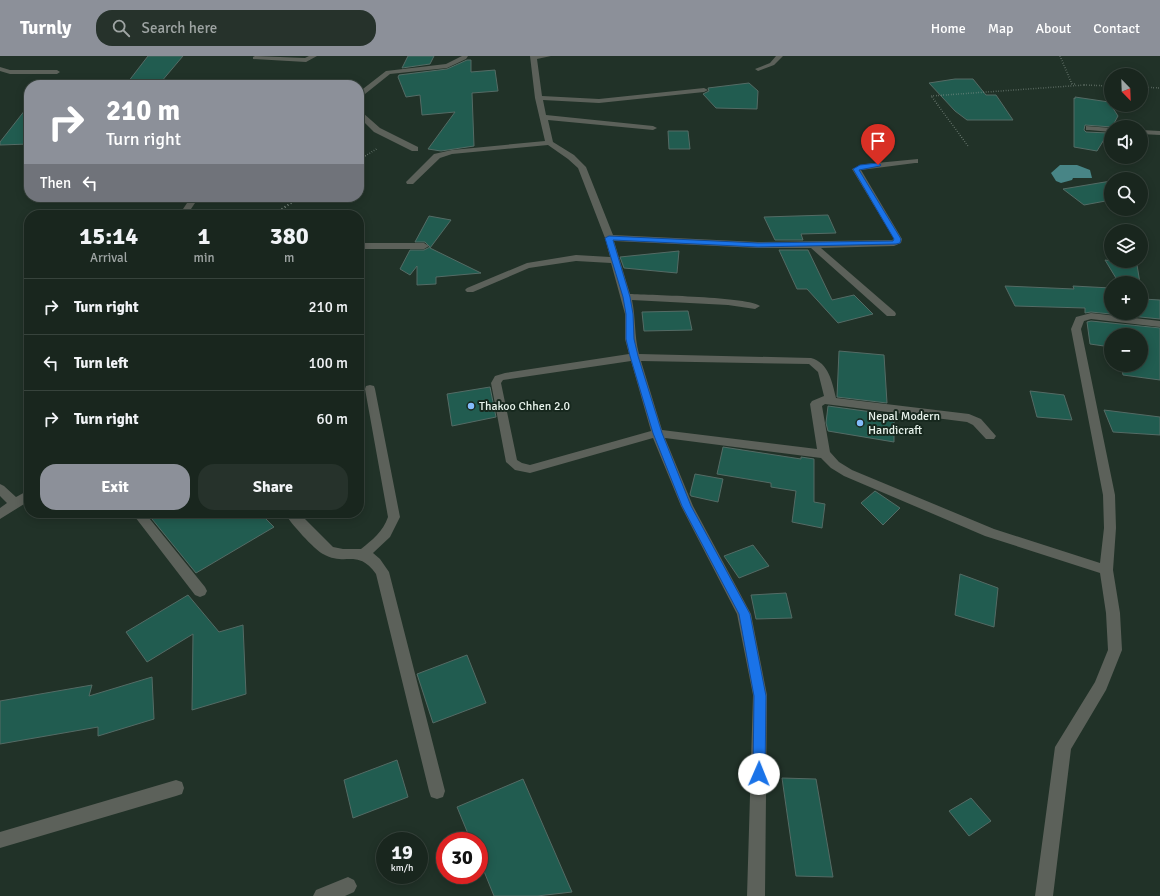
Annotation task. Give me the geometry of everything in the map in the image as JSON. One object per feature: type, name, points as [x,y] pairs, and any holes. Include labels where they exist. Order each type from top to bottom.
[{"type":"street","points":[[255,58],[306,60],[314,56]]},
{"type":"street","points":[[364,91],[388,72],[447,66],[464,58],[465,56]]},
{"type":"street","points":[[548,56],[533,57],[539,98],[549,143]]},
{"type":"street","points":[[758,69],[772,64],[780,56]]},
{"type":"street","points":[[0,69],[10,72],[57,72]]},
{"type":"street","points":[[539,98],[599,101],[704,90]]},
{"type":"street","points":[[364,117],[377,130],[415,150]]},
{"type":"street","points":[[543,117],[652,128]]},
{"type":"street","points":[[1089,128],[1104,129]]},
{"type":"street","points":[[1148,132],[1160,133]]},
{"type":"street","points":[[410,182],[437,156],[452,152],[549,143],[571,157],[582,167],[609,238],[626,297],[630,314],[630,339],[657,433],[687,506],[744,614],[760,696],[756,896]]},
{"type":"street","points":[[609,238],[758,245],[894,243],[898,241],[898,239],[856,169],[866,166],[914,162]]},
{"type":"street","points":[[813,245],[891,314]]},
{"type":"street","points":[[364,246],[424,246]]},
{"type":"street","points":[[470,290],[527,266],[576,258],[615,260]]},
{"type":"street","points":[[626,297],[728,302],[755,306]]},
{"type":"street","points":[[1044,896],[1063,747],[1101,685],[1115,650],[1113,613],[1106,570],[1110,528],[1109,495],[1076,329],[1080,319],[1092,316],[1160,324]]},
{"type":"street","points":[[824,454],[657,433],[530,469],[519,467],[512,462],[496,383],[499,378],[634,356],[811,361],[819,364],[823,370],[831,401]]},
{"type":"street","points":[[364,554],[386,535],[392,525],[394,517],[370,389]]},
{"type":"street","points":[[990,436],[977,422],[969,418],[824,400],[816,404],[824,454],[835,465],[848,473],[990,533],[1106,570]]},
{"type":"street","points":[[0,489],[16,504]]},
{"type":"street","points":[[0,514],[24,499]]},
{"type":"street","points":[[142,518],[200,591]]},
{"type":"street","points":[[296,518],[327,551],[340,554],[364,554],[375,561],[382,572],[437,791]]},
{"type":"street","points":[[0,840],[176,788]]},
{"type":"street","points":[[322,896],[348,886]]},
{"type":"path","points":[[1060,56],[1072,84],[1104,86]]},
{"type":"path","points":[[968,146],[931,96],[1084,85]]},
{"type":"path","points":[[1148,87],[1160,88]]},
{"type":"path","points":[[280,210],[292,202]]},
{"type":"water","points":[[1060,165],[1077,165],[1090,170],[1092,178],[1073,178],[1072,180],[1061,183],[1056,181],[1051,173]]},
{"type":"building","points":[[148,56],[183,56],[163,80],[130,80]]},
{"type":"building","points":[[408,56],[434,56],[430,64],[402,68]]},
{"type":"building","points":[[467,60],[471,60],[471,72],[495,70],[498,91],[472,93],[474,146],[441,151],[428,149],[455,112],[422,115],[420,95],[406,97],[398,77],[399,75],[447,69]]},
{"type":"building","points":[[955,79],[973,79],[986,95],[996,95],[1013,120],[967,120],[955,111],[929,83]]},
{"type":"building","points":[[749,83],[758,91],[757,109],[716,108],[703,94],[709,91],[708,88]]},
{"type":"building","points":[[1075,97],[1104,101],[1104,112],[1115,112],[1118,116],[1116,120],[1104,120],[1104,126],[1085,125],[1084,130],[1086,132],[1104,133],[1104,140],[1097,151],[1074,147],[1074,98],[1075,99]]},
{"type":"building","points":[[24,111],[24,144],[0,145],[0,142]]},
{"type":"building","points":[[668,131],[688,131],[690,149],[669,149]]},
{"type":"building","points":[[1104,182],[1104,201],[1084,205],[1063,189]]},
{"type":"building","points":[[828,215],[836,233],[801,234],[803,240],[775,240],[764,217]]},
{"type":"building","points":[[429,216],[451,220],[430,248],[481,273],[436,277],[436,284],[417,285],[417,266],[410,275],[400,269],[410,250],[424,250],[430,247],[425,242],[415,242]]},
{"type":"building","points":[[779,250],[808,250],[832,300],[854,295],[873,314],[838,323],[807,289],[797,289]]},
{"type":"building","points":[[679,251],[677,273],[624,268],[620,257]]},
{"type":"building","points":[[1110,268],[1138,268],[1139,276],[1115,276]]},
{"type":"building","points":[[1005,286],[1074,289],[1073,286],[1104,288],[1104,313],[1085,313],[1085,308],[1015,306]]},
{"type":"building","points":[[1148,299],[1160,300],[1160,319],[1148,318]]},
{"type":"building","points":[[688,311],[692,330],[644,331],[642,312]]},
{"type":"building","points":[[1091,321],[1160,328],[1160,380],[1123,375],[1122,372],[1148,372],[1148,328],[1104,328],[1104,346],[1090,344],[1087,322]]},
{"type":"building","points":[[839,351],[884,355],[887,403],[837,397]]},
{"type":"building","name":"Thakoo Chhen 2.0","points":[[490,387],[496,417],[452,426],[447,394]]},
{"type":"building","points":[[1030,391],[1064,395],[1072,420],[1037,417]]},
{"type":"building","name":"Nepal Modern Handicraft","points":[[828,406],[894,415],[894,442],[828,431],[826,423]]},
{"type":"building","points":[[1104,410],[1160,417],[1160,435],[1113,432]]},
{"type":"building","points":[[723,447],[801,459],[801,457],[814,459],[814,502],[825,504],[822,528],[792,522],[796,491],[771,487],[771,483],[717,474]]},
{"type":"building","points":[[695,474],[723,479],[718,502],[691,496],[690,494]]},
{"type":"building","points":[[875,491],[900,508],[883,525],[861,503]]},
{"type":"building","points":[[265,518],[274,527],[196,573],[152,519]]},
{"type":"building","points":[[753,545],[769,566],[739,578],[724,556]]},
{"type":"building","points":[[960,574],[998,588],[994,627],[955,615]]},
{"type":"building","points":[[786,593],[792,618],[756,619],[751,595]]},
{"type":"building","points":[[188,595],[219,632],[243,625],[246,694],[192,710],[193,634],[147,662],[126,632]]},
{"type":"building","points":[[467,655],[486,703],[433,723],[417,674]]},
{"type":"building","points":[[152,677],[154,719],[98,736],[98,727],[0,744],[0,701],[92,685],[89,696]]},
{"type":"building","points":[[397,760],[408,797],[353,818],[344,780]]},
{"type":"building","points":[[782,778],[816,779],[833,877],[796,876]]},
{"type":"building","points":[[523,779],[572,892],[537,896],[494,896],[488,881],[488,832],[467,832],[457,807]]},
{"type":"building","points":[[971,798],[991,821],[969,836],[949,811]]},
{"type":"place","name":"Thakoo Chhen 2.0","points":[[471,406]]},
{"type":"place","name":"Nepal Modern Handicraft","points":[[860,423]]},
{"type":"route","points":[[759,774],[760,696],[744,614],[687,506],[657,433],[634,356],[630,339],[630,314],[609,238],[758,245],[894,243],[898,241],[898,239],[856,169],[860,167],[878,165]]}]
